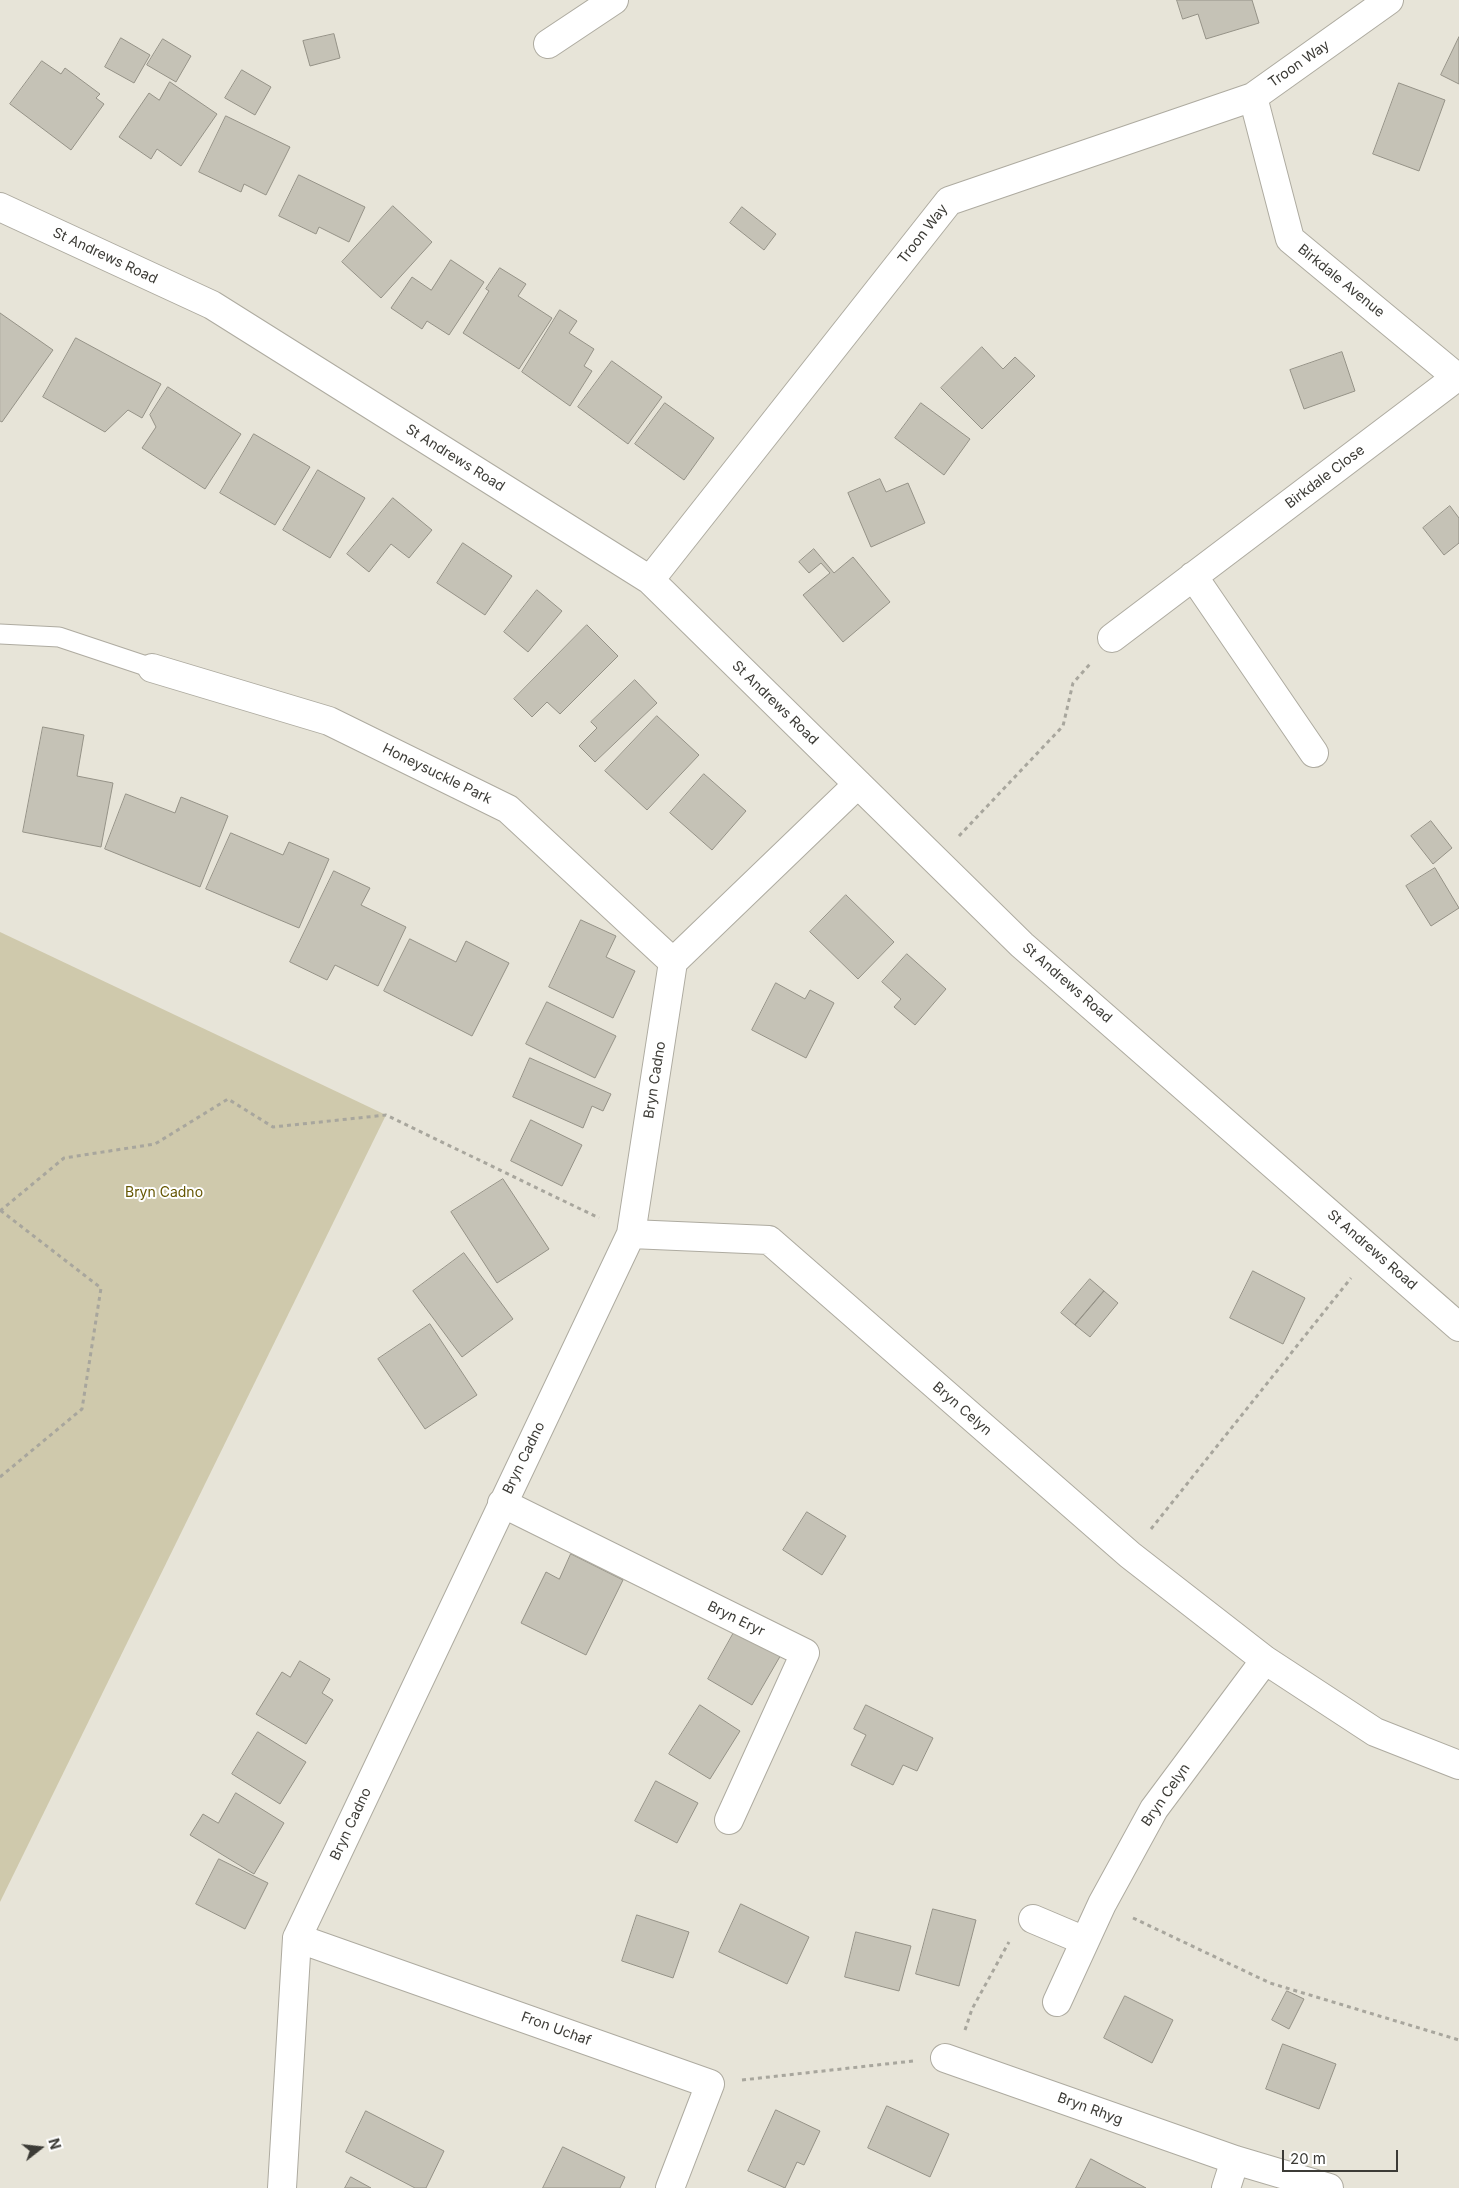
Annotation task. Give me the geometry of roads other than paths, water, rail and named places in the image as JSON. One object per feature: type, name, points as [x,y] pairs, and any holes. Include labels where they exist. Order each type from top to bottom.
[{"type":"street","points":[[548,44],[614,0]]},
{"type":"street","name":"Troon Way","points":[[650,580],[949,201],[1253,97],[1389,0]]},
{"type":"street","name":"Birkdale Avenue","points":[[1253,97],[1290,239],[1458,378]]},
{"type":"street","name":"St Andrews Road","points":[[0,207],[212,305],[650,580],[1022,944],[1459,1327]]},
{"type":"street","name":"Birkdale Close","points":[[1112,638],[1458,378]]},
{"type":"street","points":[[1193,576],[1314,753]]},
{"type":"street","name":"Honeysuckle Park","points":[[152,668],[328,721],[508,809],[673,962]]},
{"type":"street","points":[[673,962],[858,784]]},
{"type":"street","name":"Bryn Cadno","points":[[282,2188],[297,1938],[631,1234],[673,962]]},
{"type":"street","name":"Bryn Celyn","points":[[631,1234],[769,1240],[1130,1555],[1265,1660],[1375,1732],[1459,1765]]},
{"type":"street","name":"Bryn Eryr","points":[[502,1503],[805,1654],[729,1820]]},
{"type":"street","name":"Bryn Celyn","points":[[1057,2002],[1102,1904],[1154,1809],[1265,1660]]},
{"type":"street","points":[[1033,1919],[1085,1941]]},
{"type":"street","name":"Fron Uchaf","points":[[297,1938],[710,2084],[670,2188]]},
{"type":"street","name":"Bryn Rhyg","points":[[950,2059],[1235,2160],[1329,2188]]},
{"type":"street","points":[[1226,2188],[1235,2160]]},
{"type":"lane","points":[[0,634],[59,637],[152,668]]}]
